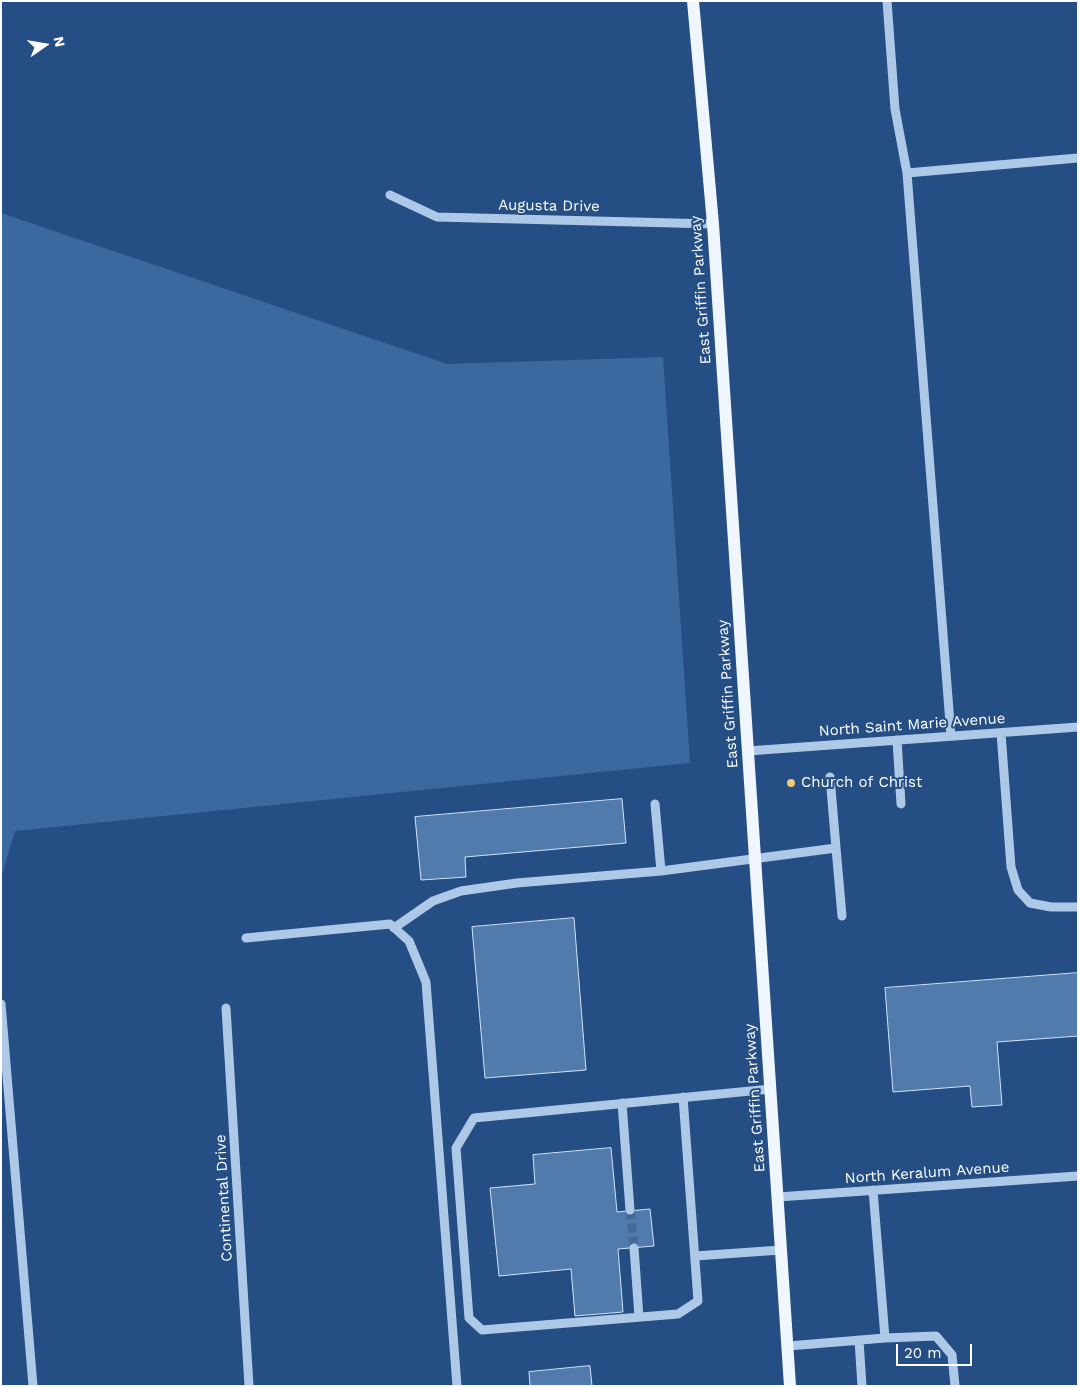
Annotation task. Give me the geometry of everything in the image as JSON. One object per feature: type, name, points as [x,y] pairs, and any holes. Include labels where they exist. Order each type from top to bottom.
[{"type":"main road","name":"East Griffin Parkway","points":[[693,1],[713,224],[790,1386]]},
{"type":"street","points":[[887,1],[894,110],[907,173],[951,736]]},
{"type":"street","points":[[907,173],[1078,158]]},
{"type":"street","name":"Augusta Drive","points":[[390,195],[437,217],[713,224]]},
{"type":"street","name":"North Saint Marie Avenue","points":[[748,751],[1078,727]]},
{"type":"street","points":[[1001,733],[1011,867],[1018,890],[1030,902],[1051,907],[1078,907]]},
{"type":"street","points":[[897,740],[901,804]]},
{"type":"street","points":[[830,777],[842,916]]},
{"type":"street","points":[[654,804],[661,871]]},
{"type":"street","points":[[394,928],[433,901],[461,892],[517,883],[661,871],[756,860],[836,848]]},
{"type":"street","points":[[246,938],[348,926],[390,924],[409,941],[426,982],[457,1386]]},
{"type":"street","points":[[1,1004],[33,1386]]},
{"type":"street","name":"Continental Drive","points":[[226,1008],[249,1386]]},
{"type":"street","points":[[683,1097],[698,1301],[678,1314],[482,1330],[469,1318],[456,1148],[474,1118],[683,1097],[771,1089]]},
{"type":"street","points":[[622,1103],[630,1210]]},
{"type":"street","name":"North Keralum Avenue","points":[[778,1197],[1078,1176]]},
{"type":"street","points":[[873,1190],[885,1338]]},
{"type":"street","points":[[634,1248],[639,1317]]},
{"type":"street","points":[[695,1256],[781,1250]]},
{"type":"street","points":[[788,1346],[936,1336],[952,1355],[955,1386]]},
{"type":"street","points":[[859,1340],[862,1386]]},
{"type":"shaded area","points":[[1,213],[447,364],[663,357],[690,763],[15,831],[1,878]]},
{"type":"building","points":[[622,799],[626,843],[465,857],[466,877],[421,880],[415,817]]},
{"type":"building","points":[[574,918],[586,1070],[485,1078],[472,927]]},
{"type":"building","points":[[1078,973],[1078,1036],[997,1042],[1002,1105],[972,1107],[970,1086],[893,1092],[885,988]]},
{"type":"building","points":[[611,1148],[617,1212],[650,1209],[654,1246],[618,1249],[623,1312],[575,1316],[571,1269],[499,1276],[490,1188],[535,1184],[533,1155]]},
{"type":"building","points":[[590,1366],[592,1386],[530,1386],[529,1372]]},
{"type":"tunnel","points":[[630,1210],[634,1248]]},
{"type":"place","name":"Church of Christ","points":[[791,783]]}]
